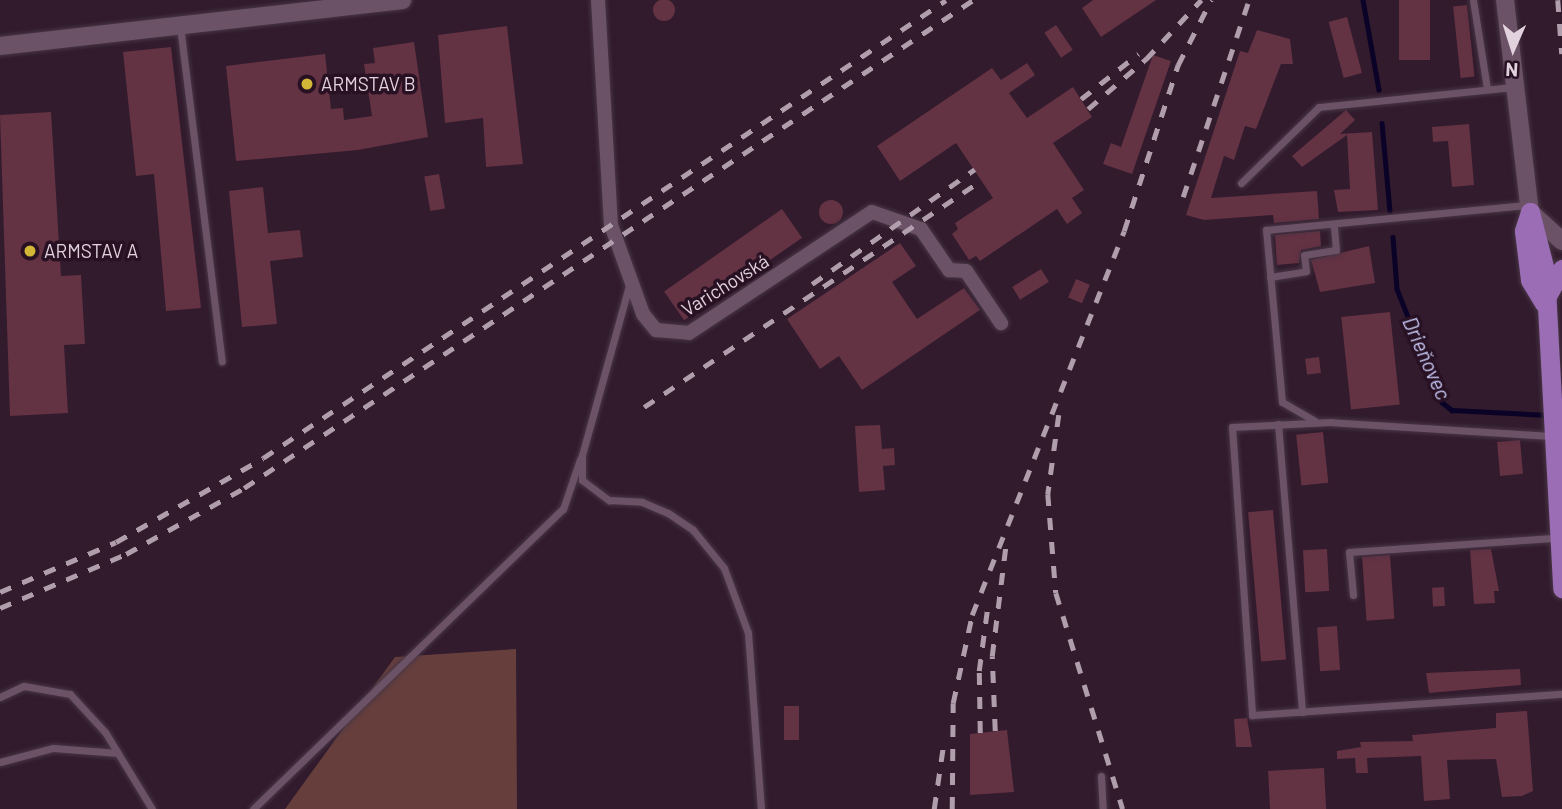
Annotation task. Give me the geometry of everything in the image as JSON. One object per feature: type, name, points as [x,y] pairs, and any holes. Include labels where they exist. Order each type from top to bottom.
[{"type":"main road","points":[[1530,209],[1541,239],[1544,304],[1560,467],[1558,538],[1562,589]]},
{"type":"main road","points":[[1544,304],[1562,269]]},
{"type":"street","points":[[0,47],[402,0]]},
{"type":"street","name":"Varichovská","points":[[598,0],[611,225],[630,281],[656,330],[690,333],[872,212],[921,229],[949,270],[966,271],[1001,323]]},
{"type":"street","points":[[1505,0],[1530,209],[1562,241]]},
{"type":"lane","points":[[1473,0],[1487,88]]},
{"type":"lane","points":[[180,25],[222,361]]},
{"type":"lane","points":[[1241,183],[1318,107],[1515,87]]},
{"type":"lane","points":[[1318,422],[1282,402],[1266,230],[1530,209]]},
{"type":"lane","points":[[1270,277],[1306,271],[1304,255],[1336,250],[1334,226]]},
{"type":"lane","points":[[253,809],[563,509],[582,455],[630,281]]},
{"type":"lane","points":[[1557,432],[1318,422],[1232,427],[1251,715],[1562,694]]},
{"type":"lane","points":[[1278,424],[1302,712]]},
{"type":"lane","points":[[582,455],[582,480],[598,496],[668,513],[693,530],[724,568],[748,634],[761,809]]},
{"type":"lane","points":[[1353,595],[1349,552],[1558,538]]},
{"type":"lane","points":[[0,697],[24,687],[70,694],[117,753],[152,809]]},
{"type":"lane","points":[[0,762],[53,748],[117,753]]},
{"type":"lane","points":[[1101,776],[1103,809]]},
{"type":"shaded area","points":[[516,649],[517,809],[285,809],[395,657]]},
{"type":"building","points":[[664,-1],[672,2],[675,10],[672,18],[664,21],[656,18],[653,10],[656,2]]},
{"type":"building","points":[[1093,0],[1156,0],[1101,37],[1082,8]]},
{"type":"building","points":[[1399,0],[1430,0],[1430,60],[1399,60]]},
{"type":"building","points":[[1467,5],[1475,77],[1461,78],[1453,6]]},
{"type":"building","points":[[1347,17],[1362,73],[1344,78],[1329,22]]},
{"type":"building","points":[[1056,25],[1073,50],[1061,58],[1044,33]]},
{"type":"building","points":[[507,26],[523,164],[486,167],[483,118],[445,123],[438,35]]},
{"type":"building","points":[[1257,30],[1290,39],[1293,64],[1281,64],[1256,129],[1245,126],[1234,160],[1224,156],[1211,198],[1317,191],[1319,219],[1274,223],[1273,215],[1204,220],[1186,215],[1240,51],[1248,53]]},
{"type":"building","points":[[414,42],[428,137],[358,150],[236,161],[226,66],[325,54],[331,109],[343,108],[344,120],[372,116],[364,64],[375,63],[373,48]]},
{"type":"building","points":[[171,47],[201,308],[166,311],[154,174],[136,176],[123,52]]},
{"type":"building","points":[[1153,55],[1171,61],[1132,174],[1103,164],[1111,143],[1121,147]]},
{"type":"building","points":[[1027,63],[1035,75],[1009,93],[1027,118],[1073,87],[1092,117],[1053,143],[1084,190],[1072,198],[1082,213],[1067,224],[1057,209],[980,261],[976,256],[969,260],[952,234],[958,229],[955,223],[993,198],[956,143],[900,181],[877,146],[992,68],[1001,80]]},
{"type":"building","points":[[1346,110],[1355,120],[1340,134],[1372,132],[1378,210],[1338,212],[1334,190],[1350,189],[1347,135],[1302,167],[1292,156]]},
{"type":"building","name":"ARMSTAV A","points":[[51,112],[61,276],[81,275],[85,344],[64,345],[68,413],[10,416],[0,115]]},
{"type":"building","points":[[1469,124],[1474,185],[1452,187],[1448,141],[1433,142],[1432,127]]},
{"type":"building","points":[[439,174],[445,208],[430,211],[424,177]]},
{"type":"building","points":[[263,187],[268,233],[300,230],[303,257],[270,261],[277,324],[242,327],[229,191]]},
{"type":"building","points":[[831,200],[840,203],[843,212],[840,221],[831,224],[822,221],[819,212],[822,203]]},
{"type":"building","points":[[782,209],[802,238],[684,320],[664,292]]},
{"type":"building","points":[[1320,231],[1321,246],[1301,250],[1299,263],[1277,265],[1275,235]]},
{"type":"building","points":[[900,243],[916,266],[892,282],[917,319],[964,288],[980,310],[862,390],[839,356],[820,369],[787,319]]},
{"type":"building","points":[[1369,246],[1375,283],[1320,292],[1311,260]]},
{"type":"building","points":[[1041,269],[1049,282],[1020,300],[1012,287]]},
{"type":"building","points":[[1076,279],[1090,285],[1082,303],[1068,297]]},
{"type":"building","points":[[1390,312],[1400,404],[1351,410],[1341,317]]},
{"type":"building","points":[[1319,357],[1321,373],[1307,375],[1305,359]]},
{"type":"building","points":[[880,425],[882,449],[894,448],[895,465],[883,466],[885,490],[859,492],[855,426]]},
{"type":"building","points":[[1323,432],[1328,483],[1301,486],[1296,435]]},
{"type":"building","points":[[1520,440],[1523,474],[1500,476],[1497,442]]},
{"type":"building","points":[[1273,510],[1286,659],[1261,662],[1248,512]]},
{"type":"building","points":[[1327,549],[1329,591],[1305,592],[1303,550]]},
{"type":"building","points":[[1491,549],[1499,591],[1494,591],[1495,603],[1474,604],[1470,550]]},
{"type":"building","points":[[1390,555],[1394,619],[1367,621],[1362,557]]},
{"type":"building","points":[[1444,587],[1445,606],[1433,607],[1432,588]]},
{"type":"building","points":[[1337,626],[1340,670],[1320,671],[1317,627]]},
{"type":"building","points":[[1520,669],[1521,685],[1429,693],[1426,673]]},
{"type":"building","points":[[784,706],[799,706],[799,740],[784,740]]},
{"type":"building","points":[[1527,711],[1533,791],[1522,796],[1502,797],[1496,759],[1447,760],[1450,799],[1424,801],[1421,756],[1367,758],[1368,773],[1356,773],[1355,758],[1337,759],[1337,751],[1361,747],[1360,742],[1413,741],[1412,735],[1496,728],[1496,713]]},
{"type":"building","points":[[1247,718],[1252,747],[1236,747],[1234,719]]},
{"type":"building","points":[[1007,730],[1014,792],[970,795],[970,734]]},
{"type":"building","points":[[1324,768],[1326,809],[1270,809],[1268,771]]},
{"type":"waterway","name":"Drieňovec","points":[[1363,0],[1379,90]]},
{"type":"waterway","name":"Drieňovec","points":[[1382,123],[1390,211]]},
{"type":"waterway","name":"Drieňovec","points":[[1393,237],[1397,289],[1442,402],[1452,410],[1547,415]]},
{"type":"railway","points":[[0,592],[116,542],[263,458],[946,0]]},
{"type":"railway","points":[[0,608],[126,554],[244,488],[973,0]]},
{"type":"railway","points":[[1088,109],[1146,59],[1201,0]]},
{"type":"railway","points":[[952,809],[953,703],[972,615],[1124,231],[1178,65],[1211,0]]},
{"type":"railway","points":[[1183,197],[1249,0]]},
{"type":"railway","points":[[1558,0],[1562,54]]},
{"type":"railway","points":[[1081,99],[1138,54]]},
{"type":"railway","points":[[812,284],[975,169]]},
{"type":"railway","points":[[644,407],[982,180]]},
{"type":"railway","points":[[1059,415],[1048,494],[1056,593],[1123,809]]},
{"type":"railway","points":[[995,731],[992,656],[1006,544]]},
{"type":"railway","points":[[980,733],[979,671],[987,611]]},
{"type":"railway","points":[[934,809],[943,747]]},
{"type":"place","name":"ARMSTAV B","points":[[307,84]]},
{"type":"place","name":"ARMSTAV A","points":[[30,251]]}]
